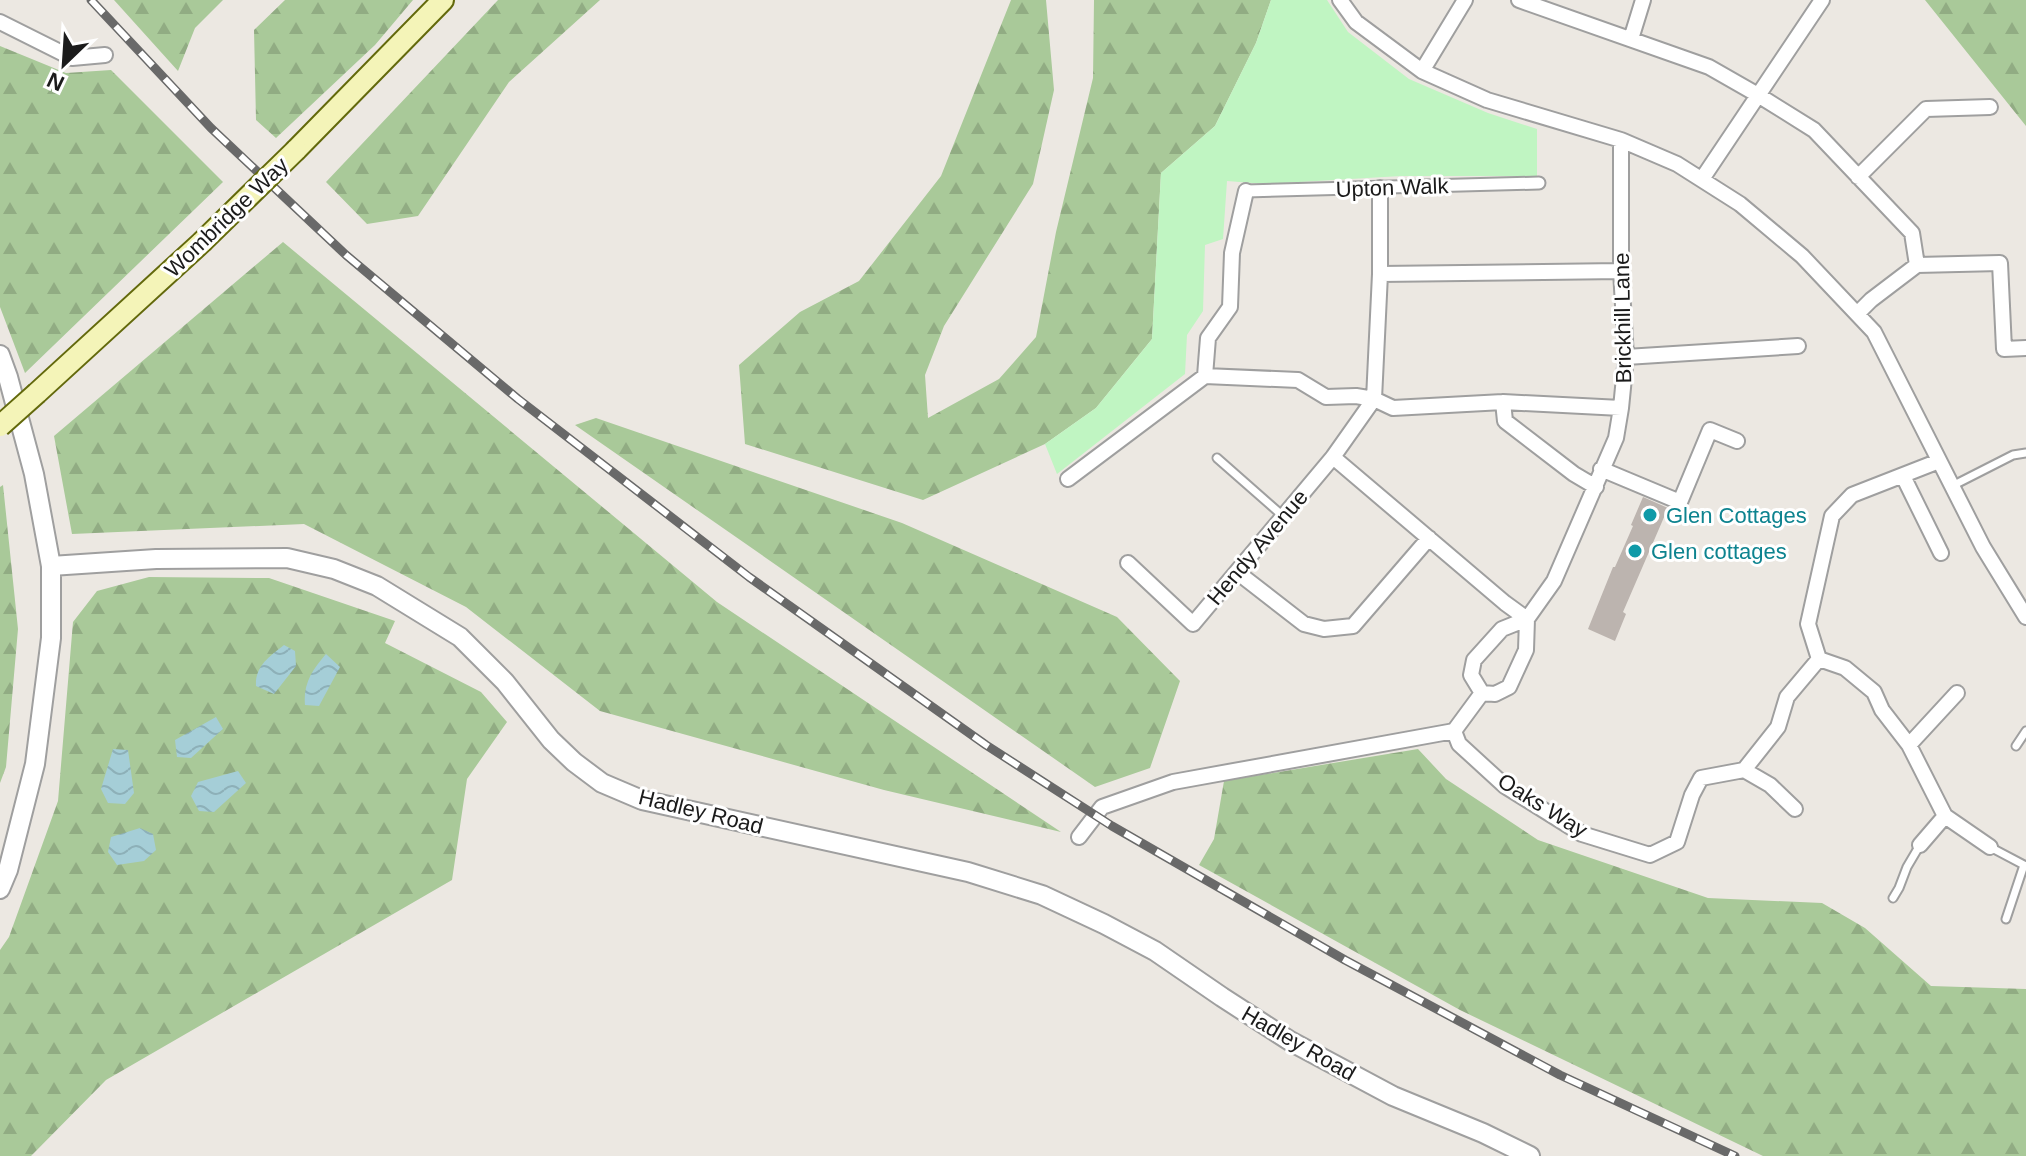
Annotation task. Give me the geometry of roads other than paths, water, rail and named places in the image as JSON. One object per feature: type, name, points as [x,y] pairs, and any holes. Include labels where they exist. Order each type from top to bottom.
[{"type":"main road","name":"Wombridge Way","points":[[0,426],[202,242],[443,0]]},
{"type":"street","points":[[1340,0],[1356,22],[1422,71],[1487,100],[1621,140],[1677,164],[1740,204],[1802,256],[1874,332],[1983,547],[2026,617]]},
{"type":"street","points":[[1422,71],[1465,0]]},
{"type":"street","points":[[1519,0],[1709,67],[1814,130],[1912,233],[1917,265]]},
{"type":"street","points":[[1631,39],[1643,0]]},
{"type":"street","points":[[1702,179],[1822,0]]},
{"type":"street","points":[[0,22],[72,58],[105,55]]},
{"type":"street","points":[[1858,177],[1926,109],[1990,107]]},
{"type":"street","name":"Brickhill Lane","points":[[1482,693],[1471,675],[1474,660],[1502,629],[1527,619],[1554,581],[1616,438],[1626,357],[1621,271],[1621,140]]},
{"type":"street","name":"Upton Walk","points":[[1246,191],[1539,183]]},
{"type":"street","points":[[1374,399],[1380,274],[1380,188]]},
{"type":"street","points":[[1205,376],[1208,338],[1230,307],[1232,253],[1246,191]]},
{"type":"street","points":[[1857,314],[1917,265],[2000,263],[2004,349],[2026,348]]},
{"type":"street","points":[[1380,274],[1621,271]]},
{"type":"street","points":[[1626,357],[1798,346]]},
{"type":"street","points":[[0,355],[34,474],[51,566],[51,638],[35,764],[8,870],[0,889]]},
{"type":"street","points":[[1068,479],[1205,376],[1298,380],[1326,397],[1356,396],[1374,399],[1393,408],[1503,402],[1621,408]]},
{"type":"street","name":"Hendy Avenue","points":[[1128,563],[1193,624],[1333,457],[1374,399]]},
{"type":"street","points":[[1503,402],[1505,421],[1596,487]]},
{"type":"street","points":[[1601,469],[1680,502],[1710,430],[1737,441]]},
{"type":"street","points":[[1333,457],[1527,619]]},
{"type":"street","points":[[1819,659],[1808,624],[1832,516],[1852,495],[1939,461]]},
{"type":"street","points":[[1903,476],[1941,553]]},
{"type":"street","points":[[1237,572],[1304,624],[1324,629],[1353,626],[1429,538]]},
{"type":"street","name":"Hadley Road","points":[[51,566],[156,559],[287,558],[334,569],[377,586],[460,637],[505,682],[551,740],[602,783],[642,800],[968,872],[1042,895],[1155,951],[1303,1048],[1393,1096],[1530,1156]]},
{"type":"street","name":"Brickhill Lane","points":[[1482,693],[1495,694],[1509,687],[1526,650],[1527,619]]},
{"type":"street","points":[[1819,659],[1845,668],[1874,692],[1882,710],[1909,745],[1945,816],[1990,847]]},
{"type":"street","points":[[1795,809],[1770,785],[1744,770],[1778,727],[1787,697],[1819,659]]},
{"type":"street","name":"Brickhill Lane","points":[[1454,731],[1482,693]]},
{"type":"street","points":[[1909,745],[1957,693]]},
{"type":"street","points":[[1079,837],[1102,807],[1173,782],[1454,731]]},
{"type":"street","name":"Oaks Way","points":[[1454,731],[1459,744],[1505,786],[1582,834],[1650,855],[1677,842],[1692,795],[1701,778],[1744,770]]},
{"type":"street","points":[[1920,845],[1945,816]]},
{"type":"lane","points":[[1952,486],[2013,455],[2026,453]]},
{"type":"lane","points":[[1217,458],[1283,516]]},
{"type":"lane","points":[[2016,746],[2026,731]]},
{"type":"lane","points":[[1893,898],[1920,845]]},
{"type":"lane","points":[[1990,847],[2024,865],[2006,919]]},
{"type":"water","points":[[284,645],[295,651],[296,666],[274,694],[256,686],[256,679],[264,662]]},
{"type":"water","points":[[326,654],[340,667],[319,706],[305,705],[305,690]]},
{"type":"water","points":[[216,717],[223,729],[191,758],[177,757],[175,740]]},
{"type":"water","points":[[113,749],[128,750],[134,793],[125,804],[108,803],[101,789]]},
{"type":"water","points":[[238,771],[246,783],[214,812],[199,811],[191,796],[198,782]]},
{"type":"water","points":[[140,828],[153,834],[156,850],[144,861],[117,865],[108,852],[111,837]]},
{"type":"railway","points":[[91,0],[211,128],[346,255],[518,399],[749,577],[986,745],[1112,826],[1345,960],[1560,1075],[1735,1156]]},
{"type":"place","name":"Glen Cottages","points":[[1650,515]]},
{"type":"place","name":"Glen cottages","points":[[1635,551]]}]
